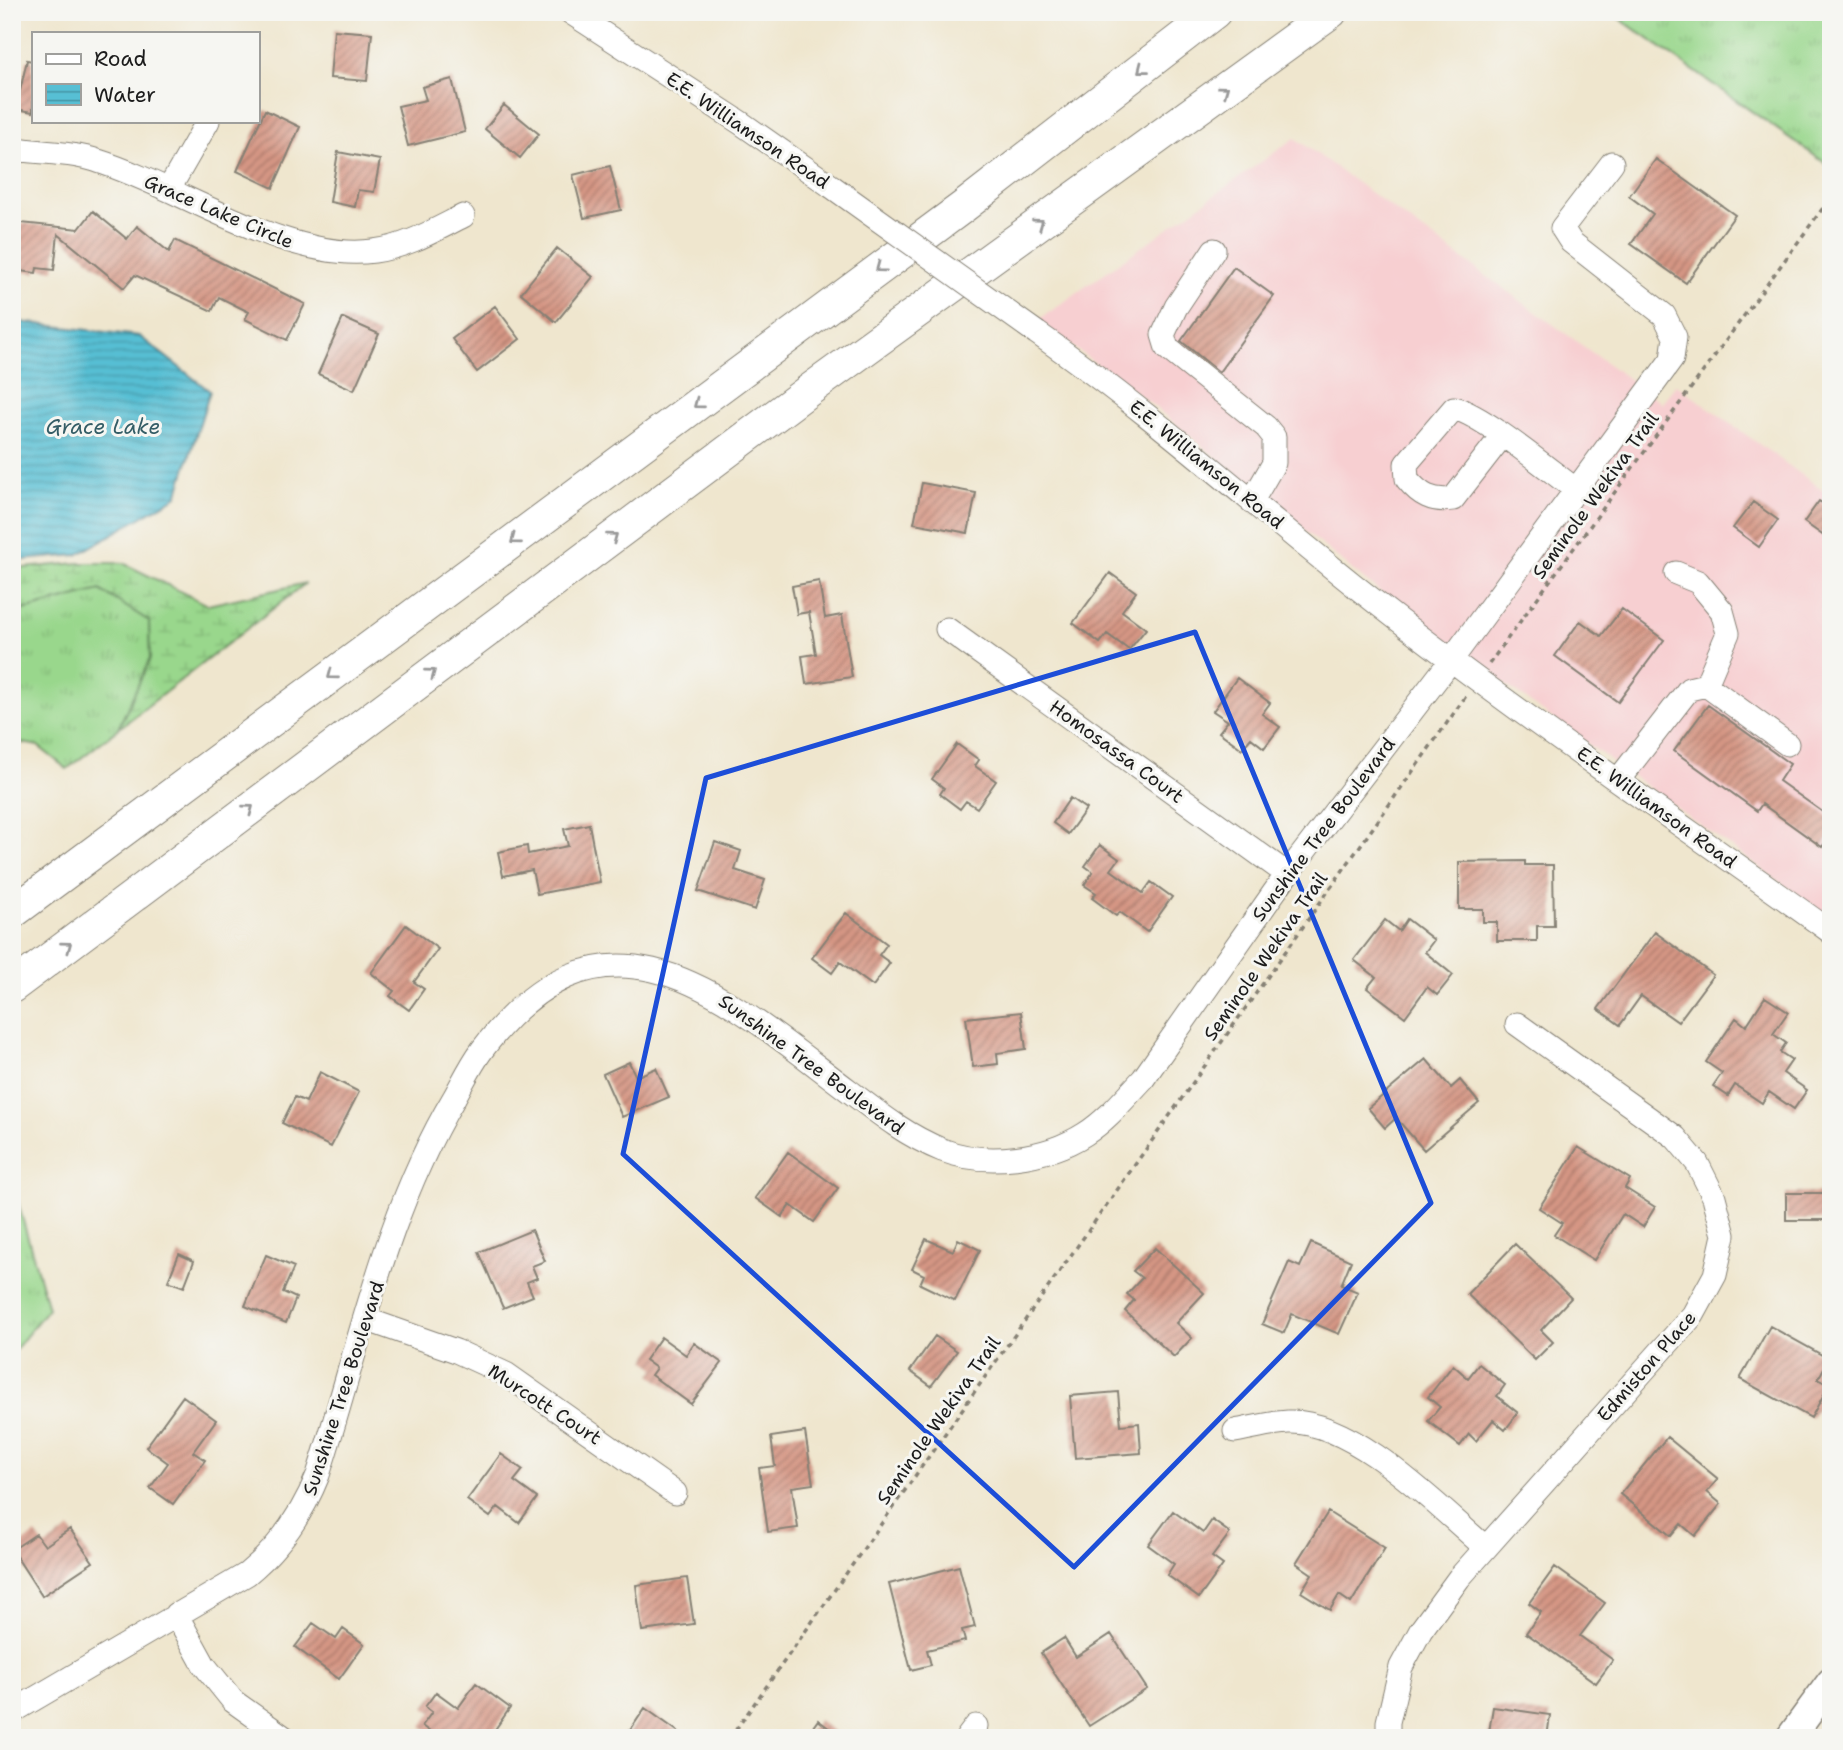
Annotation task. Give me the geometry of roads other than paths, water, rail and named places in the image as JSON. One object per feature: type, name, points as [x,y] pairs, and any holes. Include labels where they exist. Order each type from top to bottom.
[{"type":"highway","points":[[12,913],[963,207],[1215,12]]},
{"type":"highway","points":[[12,986],[808,391],[1331,12]]},
{"type":"main road","points":[[1790,1738],[1831,1682]]},
{"type":"street","name":"E.E. Williamson Road","points":[[570,12],[741,123],[1139,408],[1361,590],[1452,659],[1831,932]]},
{"type":"street","points":[[169,189],[207,122]]},
{"type":"street","name":"Grace Lake Circle","points":[[12,153],[24,150],[95,160],[169,189],[290,243],[334,253],[374,251],[407,243],[463,216]]},
{"type":"street","name":"Sunshine Tree Boulevard","points":[[12,1712],[247,1574],[270,1555],[289,1531],[309,1499],[318,1475],[394,1222],[433,1132],[481,1052],[521,1004],[566,975],[610,965],[654,970],[707,988],[905,1132],[945,1151],[996,1159],[1043,1153],[1085,1134],[1116,1108],[1143,1079],[1287,874],[1452,659],[1672,359],[1675,337],[1664,315],[1571,242],[1562,228],[1612,163]]},
{"type":"street","points":[[1214,250],[1176,307],[1163,335],[1167,348],[1274,437],[1274,463],[1252,501]]},
{"type":"street","points":[[1502,436],[1576,490]]},
{"type":"street","points":[[1676,573],[1698,582],[1722,611],[1728,633],[1706,685]]},
{"type":"street","name":"Homosassa Court","points":[[947,629],[1287,874]]},
{"type":"street","points":[[1619,779],[1689,689],[1706,685],[1787,744]]},
{"type":"street","name":"Edmiston Place","points":[[1388,1738],[1388,1721],[1401,1667],[1421,1630],[1485,1546],[1693,1315],[1716,1275],[1724,1235],[1714,1197],[1697,1163],[1675,1137],[1517,1024]]},
{"type":"street","name":"Murcott Court","points":[[365,1319],[456,1351],[506,1374],[675,1493]]},
{"type":"street","points":[[1235,1431],[1290,1422],[1330,1430],[1365,1447],[1485,1546]]},
{"type":"street","points":[[176,1614],[204,1665],[233,1700],[285,1738]]},
{"type":"water","name":"Grace Lake","points":[[20,322],[139,336],[210,391],[177,496],[77,555],[12,561],[12,325]]}]
